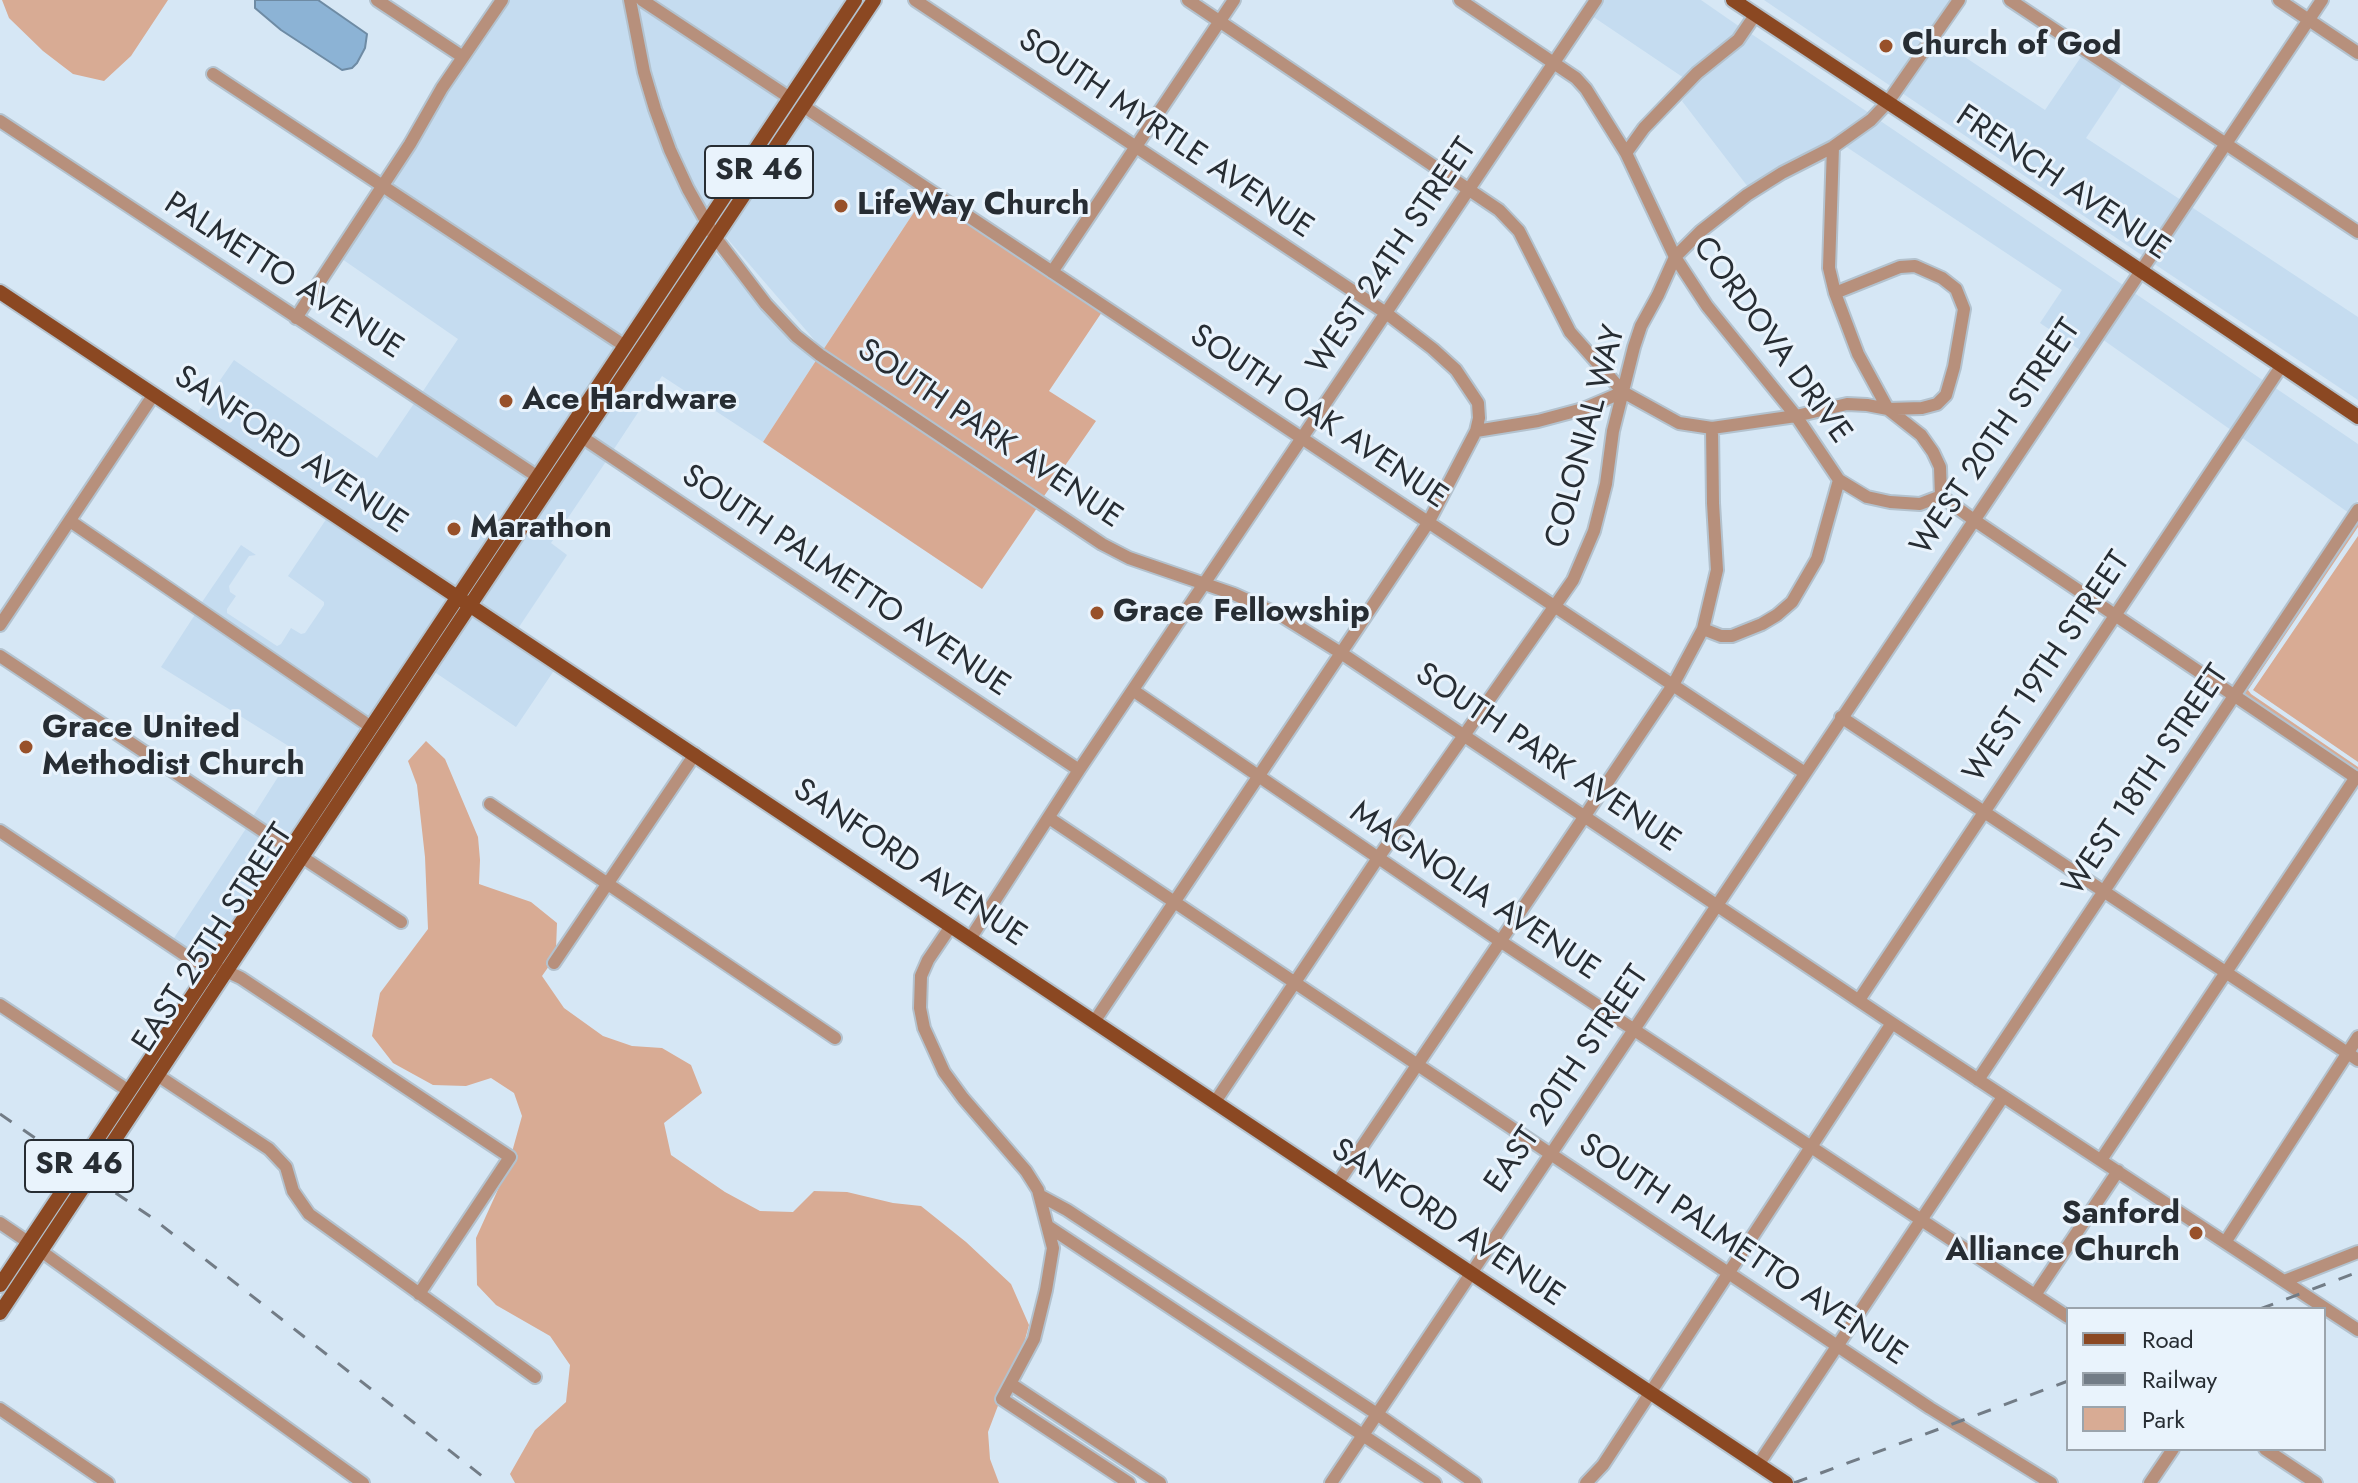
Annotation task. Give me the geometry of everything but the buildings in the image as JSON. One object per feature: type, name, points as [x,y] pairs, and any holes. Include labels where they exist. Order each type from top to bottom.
[{"type":"main road","name":"SR 46","points":[[715,237],[855,0]]},
{"type":"main road","points":[[846,41],[849,23],[864,0]]},
{"type":"main road","name":"SR 46","points":[[707,223],[874,0]]},
{"type":"main road","name":"FRENCH AVENUE","points":[[1733,0],[2358,417]]},
{"type":"main road","name":"EAST 25TH STREET","points":[[0,1313],[71,1178],[129,1091],[219,969],[463,602],[538,477],[707,223]]},
{"type":"main road","name":"EAST 25TH STREET","points":[[296,853],[325,808],[328,793],[371,727],[565,462],[715,237]]},
{"type":"main road","name":"SANFORD AVENUE","points":[[0,292],[1786,1483]]},
{"type":"main road","points":[[565,462],[565,449],[583,422],[583,408]]},
{"type":"main road","name":"EAST 25TH STREET","points":[[0,1285],[35,1246],[157,1075],[219,969]]},
{"type":"street","points":[[377,0],[463,57]]},
{"type":"street","points":[[296,318],[410,144],[442,88],[502,0]]},
{"type":"street","name":"SOUTH PARK AVENUE","points":[[630,0],[644,72],[655,109],[670,150],[707,223],[780,320],[820,355],[1102,544],[1129,558],[1206,583],[1280,615],[1341,653],[2003,1097],[2323,1307]]},
{"type":"street","name":"SOUTH OAK AVENUE","points":[[642,0],[1805,773]]},
{"type":"street","name":"SOUTH MYRTLE AVENUE","points":[[915,0],[1386,313],[1433,349],[1471,389],[1478,403],[1476,431]]},
{"type":"street","points":[[1188,0],[1499,210],[1519,231],[1570,332],[1623,392],[1679,423],[1712,428],[1796,416],[1847,404],[1888,409],[1922,408],[1937,404],[1946,395],[1954,367],[1964,309],[1956,289],[1942,278],[1915,266],[1900,267],[1835,293]]},
{"type":"street","points":[[1052,272],[1234,0]]},
{"type":"street","name":"CORDOVA DRIVE","points":[[1460,0],[1554,62],[1586,89],[1626,153],[1675,257],[1707,306],[1796,416],[1839,480],[1867,497],[1890,502],[1920,504],[1941,496]]},
{"type":"street","name":"WEST 24TH STREET","points":[[970,939],[1079,770],[1596,0]]},
{"type":"street","name":"COLONIAL WAY","points":[[1215,1102],[1378,858],[1573,580],[1594,531],[1606,484],[1613,431],[1634,347],[1675,257],[1701,231],[1747,195],[1833,147],[1871,120],[1888,102],[1959,0]]},
{"type":"street","points":[[2010,0],[2358,232]]},
{"type":"street","points":[[2279,0],[2358,53]]},
{"type":"street","name":"WEST 20TH STREET","points":[[1716,905],[2322,0]]},
{"type":"street","points":[[1626,153],[1644,128],[1680,90],[1738,40],[1755,15]]},
{"type":"street","points":[[213,74],[625,346]]},
{"type":"street","name":"PALMETTO AVENUE","points":[[0,121],[538,477]]},
{"type":"street","points":[[1833,147],[1828,256],[1835,293],[1858,354],[1888,409],[1921,435],[1933,452],[1940,467],[1941,496],[2357,778],[2101,1160]]},
{"type":"street","name":"WEST 19TH STREET","points":[[1859,1000],[2282,365]]},
{"type":"street","points":[[1094,1022],[1428,523],[1476,431],[1538,421],[1583,409],[1623,392]]},
{"type":"street","points":[[0,625],[154,394]]},
{"type":"street","points":[[1337,1184],[1673,685],[1703,629],[1717,570],[1712,428]]},
{"type":"street","name":"SOUTH PALMETTO AVENUE","points":[[582,437],[1079,770]]},
{"type":"street","points":[[1703,629],[1721,636],[1732,636],[1770,620],[1792,602],[1817,559],[1839,480]]},
{"type":"street","name":"WEST 18TH STREET","points":[[1978,1080],[2358,510]]},
{"type":"street","points":[[70,521],[371,727]]},
{"type":"street","points":[[0,656],[401,922]]},
{"type":"street","name":"MAGNOLIA AVENUE","points":[[1134,691],[1500,941],[2066,1316]]},
{"type":"street","points":[[1841,717],[2352,1056]]},
{"type":"street","points":[[554,963],[695,754]]},
{"type":"street","points":[[490,804],[835,1038]]},
{"type":"street","name":"SOUTH PALMETTO AVENUE","points":[[1049,818],[1930,1408],[2051,1483]]},
{"type":"street","points":[[0,831],[194,961],[241,978],[510,1157],[419,1294]]},
{"type":"street","name":"EAST 20TH STREET","points":[[1331,1483],[1716,905]]},
{"type":"street","points":[[951,926],[921,976],[920,1008],[924,1028],[944,1072],[1026,1171],[1041,1196],[1053,1248],[1034,1339],[1002,1399],[1129,1483]]},
{"type":"street","points":[[0,1005],[129,1091]]},
{"type":"street","points":[[1586,1483],[1601,1469],[1651,1394],[1892,1023]]},
{"type":"street","points":[[2226,1241],[2352,1056],[2358,1037]]},
{"type":"street","points":[[157,1075],[269,1149],[286,1167],[293,1191],[309,1214],[535,1377]]},
{"type":"street","points":[[1758,1465],[2003,1097]]},
{"type":"street","points":[[2035,1295],[2118,1171]]},
{"type":"street","points":[[1041,1196],[1067,1210],[1377,1414],[1475,1483]]},
{"type":"street","points":[[0,1223],[363,1483]]},
{"type":"street","points":[[1049,1227],[1435,1483]]},
{"type":"street","points":[[2284,1281],[2358,1252]]},
{"type":"street","name":"SOUTH PARK AVENUE","points":[[2326,1309],[2358,1330]]},
{"type":"street","points":[[1011,1384],[1160,1483]]},
{"type":"street","points":[[0,1409],[108,1483]]},
{"type":"street","points":[[2150,1483],[2172,1451]]},
{"type":"street","points":[[2268,1451],[2316,1483]]},
{"type":"shaded area","points":[[510,0],[624,0],[639,73],[665,152],[698,222],[622,337],[390,186],[443,95]]},
{"type":"shaded area","points":[[651,0],[846,0],[786,90]]},
{"type":"shaded area","points":[[1603,0],[1701,0],[1740,27],[1734,36],[1684,78],[1592,16]]},
{"type":"shaded area","points":[[1764,0],[1952,0],[1892,87]]},
{"type":"shaded area","points":[[635,2],[782,97],[706,210],[675,149],[660,108]]},
{"type":"shaded area","points":[[1750,33],[1869,113],[1831,141],[1748,187],[1682,101],[1701,77],[1742,44]]},
{"type":"shaded area","points":[[1939,40],[2045,110],[2083,54],[2124,81],[2086,138],[2181,200],[2143,256],[1902,93]]},
{"type":"shaded area","points":[[806,114],[926,194],[823,350],[725,236]]},
{"type":"shaded area","points":[[1879,120],[2123,285],[2080,350],[2040,323],[2062,290],[1845,146]]},
{"type":"shaded area","points":[[926,194],[1102,312],[1049,391],[1096,421],[1042,499],[823,350]]},
{"type":"shaded area","points":[[384,195],[616,346],[535,468],[421,394],[458,339],[342,259]]},
{"type":"shaded area","points":[[2190,206],[2358,317],[2358,400],[2153,263]]},
{"type":"shaded area","points":[[715,253],[817,359],[763,442],[662,376],[612,452],[590,437]]},
{"type":"shaded area","points":[[2133,292],[2264,381],[2231,430],[2102,339]]},
{"type":"shaded area","points":[[817,359],[1037,508],[982,589],[763,442]]},
{"type":"shaded area","points":[[234,360],[377,458],[415,402],[529,477],[455,588],[196,415]]},
{"type":"shaded area","points":[[2274,387],[2358,444],[2358,500],[2349,513],[2241,437]]},
{"type":"shaded area","points":[[584,445],[607,460],[551,543],[567,555],[517,630],[477,604]]},
{"type":"shaded area","points":[[327,518],[448,599],[367,718],[200,605],[241,545],[256,555],[249,556],[229,586],[230,592],[236,596],[227,613],[277,646],[291,628],[305,633],[324,602],[288,576]]},
{"type":"shaded area","points":[[196,613],[361,727],[286,839],[252,818],[295,750],[161,667]]},
{"type":"shaded area","points":[[472,613],[555,669],[516,727],[433,671]]},
{"type":"shaded area","points":[[247,827],[279,849],[207,958],[196,957],[172,941]]},
{"type":"green space","points":[[2,0],[168,0],[131,56],[104,81],[73,74],[43,51],[9,18]]},
{"type":"green space","points":[[2358,521],[2358,527],[2248,690],[2358,767],[2358,773],[2243,694]]},
{"type":"green space","points":[[2358,536],[2358,762],[2253,690]]},
{"type":"green space","points":[[426,741],[445,759],[478,837],[479,884],[531,902],[557,923],[556,949],[542,976],[564,1008],[603,1036],[632,1046],[662,1048],[691,1065],[702,1093],[664,1123],[671,1155],[725,1192],[760,1211],[793,1212],[814,1191],[847,1192],[921,1206],[1011,1284],[1029,1325],[1023,1347],[995,1400],[999,1403],[988,1432],[990,1459],[999,1483],[515,1483],[510,1474],[535,1430],[566,1402],[570,1365],[550,1336],[496,1305],[477,1285],[476,1238],[505,1174],[518,1156],[512,1152],[522,1116],[514,1093],[491,1078],[466,1086],[433,1085],[393,1063],[372,1036],[380,993],[428,929],[425,857],[417,785],[408,761]]},
{"type":"water","points":[[255,0],[318,0],[367,34],[365,48],[352,68],[342,70],[281,30],[255,8]]},
{"type":"railway","points":[[0,1114],[151,1217],[491,1483]]},
{"type":"railway","points":[[2265,1307],[2358,1272]]},
{"type":"railway","points":[[1794,1483],[2066,1382]]},
{"type":"place","name":"Church of God","points":[[1886,46]]},
{"type":"place","name":"LifeWay Church","points":[[841,206]]},
{"type":"place","name":"Ace Hardware","points":[[506,401]]},
{"type":"place","name":"Marathon","points":[[454,529]]},
{"type":"place","name":"Grace Fellowship","points":[[1097,613]]},
{"type":"place","name":"Grace United Methodist Church","points":[[26,747]]},
{"type":"place","name":"Sanford Alliance Church","points":[[2196,1233]]}]
